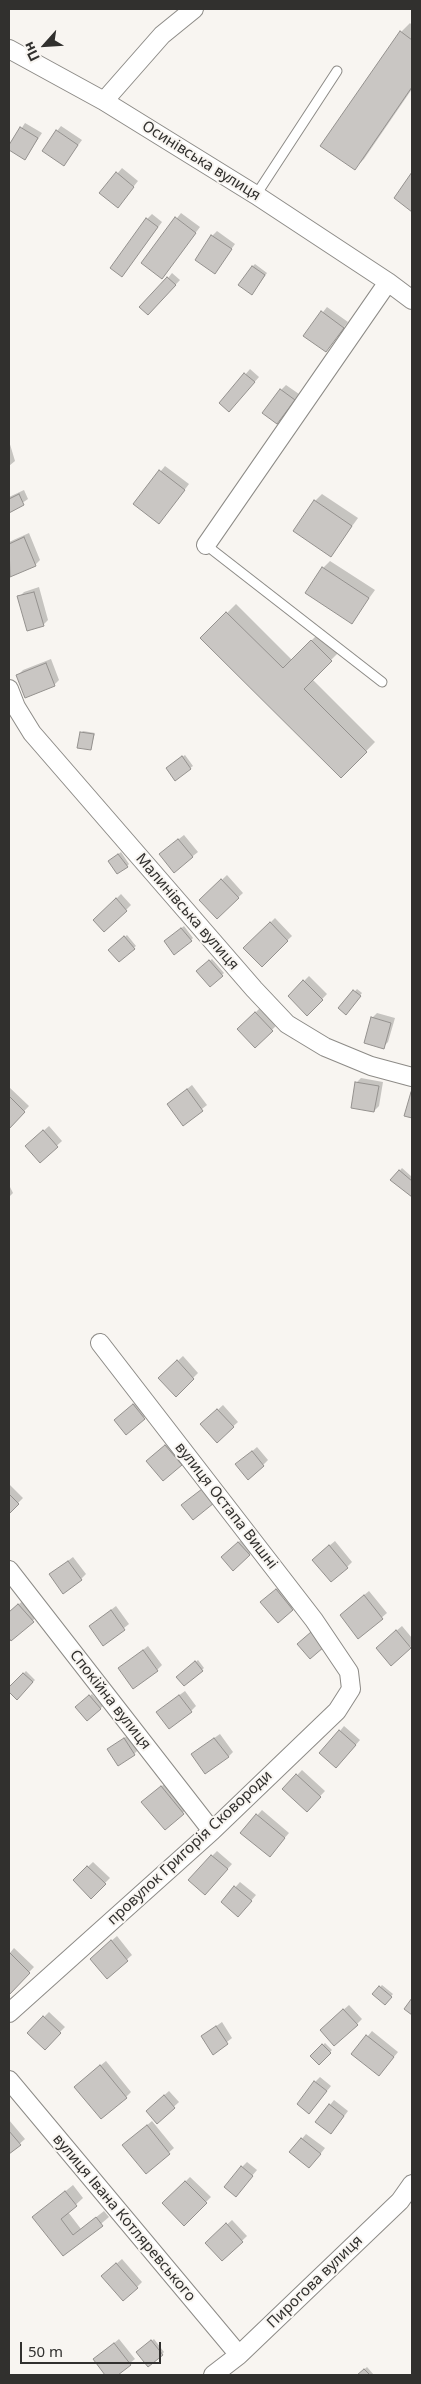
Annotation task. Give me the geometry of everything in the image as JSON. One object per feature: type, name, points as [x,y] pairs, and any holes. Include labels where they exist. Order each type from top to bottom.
[{"type":"street","points":[[104,101],[162,35],[194,9]]},
{"type":"street","name":"Осинівська вулиця","points":[[9,49],[104,101],[256,195],[388,282],[412,300]]},
{"type":"street","points":[[206,545],[388,282]]},
{"type":"street","name":"Малинівська вулиця","points":[[9,688],[16,707],[32,733],[254,989],[287,1024],[325,1047],[371,1066],[412,1077]]},
{"type":"street","name":"вулиця Остапа Вишні","points":[[100,1343],[314,1620],[349,1672]]},
{"type":"street","name":"Спокійна вулиця","points":[[9,1570],[212,1832]]},
{"type":"street","name":"провулок Григорія Сковороди","points":[[9,2013],[212,1832],[337,1712],[351,1688],[349,1672]]},
{"type":"street","name":"вулиця Івана Котляревського","points":[[9,2080],[239,2355]]},
{"type":"street","name":"Пирогова вулиця","points":[[213,2375],[239,2355],[406,2207],[412,2184]]},
{"type":"lane","points":[[256,195],[337,71]]},
{"type":"lane","points":[[206,545],[382,682]]},
{"type":"building","points":[[400,31],[412,40],[412,87],[355,170],[320,146]]},
{"type":"building","points":[[20,127],[38,138],[25,160],[9,150],[9,145]]},
{"type":"building","points":[[56,130],[78,145],[64,166],[42,151]]},
{"type":"building","points":[[116,172],[134,187],[118,208],[99,193]]},
{"type":"building","points":[[412,172],[412,212],[394,198]]},
{"type":"building","points":[[175,217],[196,233],[162,279],[141,263]]},
{"type":"building","points":[[146,218],[158,227],[122,277],[110,268]]},
{"type":"building","points":[[211,235],[232,249],[215,274],[195,260]]},
{"type":"building","points":[[252,266],[265,275],[252,295],[238,285]]},
{"type":"building","points":[[167,277],[176,285],[148,315],[139,307]]},
{"type":"building","points":[[321,311],[344,328],[326,352],[303,336]]},
{"type":"building","points":[[244,373],[255,382],[229,412],[219,403]]},
{"type":"building","points":[[280,389],[295,400],[277,424],[262,413]]},
{"type":"building","points":[[159,470],[185,490],[159,524],[133,504]]},
{"type":"building","points":[[19,494],[24,505],[9,513],[9,499]]},
{"type":"building","points":[[314,500],[352,526],[331,557],[293,531]]},
{"type":"building","points":[[24,537],[36,566],[10,577],[9,544]]},
{"type":"building","points":[[322,567],[369,598],[352,624],[305,593]]},
{"type":"building","points":[[34,592],[44,626],[27,631],[17,596]]},
{"type":"building","points":[[226,612],[283,668],[311,640],[332,661],[304,689],[367,752],[341,778],[200,638]]},
{"type":"building","points":[[46,663],[55,686],[25,698],[16,675]]},
{"type":"building","points":[[80,732],[94,734],[91,750],[77,748]]},
{"type":"building","points":[[182,756],[191,769],[175,781],[166,768]]},
{"type":"building","points":[[178,839],[193,857],[174,873],[159,854]]},
{"type":"building","points":[[118,854],[128,867],[117,874],[108,861]]},
{"type":"building","points":[[221,879],[239,898],[217,919],[199,900]]},
{"type":"building","points":[[116,898],[127,911],[104,932],[93,920]]},
{"type":"building","points":[[270,922],[288,941],[262,967],[243,948]]},
{"type":"building","points":[[181,928],[192,941],[174,955],[164,941]]},
{"type":"building","points":[[124,936],[135,949],[119,962],[108,950]]},
{"type":"building","points":[[209,960],[223,976],[210,987],[196,971]]},
{"type":"building","points":[[303,980],[323,1000],[307,1016],[288,996]]},
{"type":"building","points":[[353,990],[361,996],[346,1015],[338,1008]]},
{"type":"building","points":[[255,1012],[273,1031],[255,1048],[237,1029]]},
{"type":"building","points":[[371,1017],[391,1023],[384,1049],[364,1043]]},
{"type":"building","points":[[355,1082],[379,1086],[374,1112],[351,1108]]},
{"type":"building","points":[[187,1089],[203,1111],[183,1126],[167,1104]]},
{"type":"building","points":[[412,1092],[412,1118],[404,1116]]},
{"type":"building","points":[[9,1096],[25,1112],[9,1129]]},
{"type":"building","points":[[43,1130],[58,1147],[40,1163],[25,1146]]},
{"type":"building","points":[[399,1170],[412,1181],[412,1197],[390,1180]]},
{"type":"building","points":[[177,1360],[194,1379],[176,1397],[158,1378]]},
{"type":"building","points":[[133,1404],[145,1419],[126,1435],[114,1420]]},
{"type":"building","points":[[217,1409],[234,1427],[217,1443],[200,1424]]},
{"type":"building","points":[[165,1445],[182,1465],[163,1481],[146,1461]]},
{"type":"building","points":[[252,1451],[264,1466],[248,1480],[235,1464]]},
{"type":"building","points":[[202,1489],[214,1503],[193,1520],[181,1505]]},
{"type":"building","points":[[9,1494],[19,1504],[9,1514]]},
{"type":"building","points":[[238,1542],[250,1555],[233,1571],[221,1557]]},
{"type":"building","points":[[329,1545],[348,1568],[331,1582],[312,1560]]},
{"type":"building","points":[[68,1561],[82,1580],[63,1594],[49,1574]]},
{"type":"building","points":[[276,1589],[293,1610],[278,1623],[260,1602]]},
{"type":"building","points":[[364,1595],[383,1619],[358,1639],[340,1615]]},
{"type":"building","points":[[18,1604],[34,1622],[11,1641],[9,1638],[9,1612]]},
{"type":"building","points":[[111,1610],[125,1630],[103,1646],[89,1626]]},
{"type":"building","points":[[396,1630],[411,1648],[391,1666],[376,1648]]},
{"type":"building","points":[[311,1632],[324,1647],[310,1659],[297,1644]]},
{"type":"building","points":[[143,1650],[158,1671],[133,1689],[118,1668]]},
{"type":"building","points":[[195,1661],[203,1671],[184,1686],[176,1677]]},
{"type":"building","points":[[23,1673],[33,1682],[17,1700],[9,1692],[9,1687]]},
{"type":"building","points":[[89,1695],[101,1709],[87,1721],[75,1707]]},
{"type":"building","points":[[179,1695],[192,1712],[169,1729],[156,1712]]},
{"type":"building","points":[[339,1730],[356,1745],[336,1768],[319,1753]]},
{"type":"building","points":[[124,1738],[135,1755],[118,1766],[107,1749]]},
{"type":"building","points":[[214,1738],[229,1757],[205,1774],[191,1754]]},
{"type":"building","points":[[296,1774],[321,1797],[307,1812],[282,1789]]},
{"type":"building","points":[[161,1786],[184,1814],[165,1830],[141,1802]]},
{"type":"building","points":[[256,1814],[285,1838],[270,1857],[240,1833]]},
{"type":"building","points":[[211,1855],[228,1869],[205,1895],[188,1880]]},
{"type":"building","points":[[87,1866],[106,1884],[91,1899],[73,1880]]},
{"type":"building","points":[[234,1886],[252,1901],[238,1917],[221,1902]]},
{"type":"building","points":[[111,1940],[128,1961],[107,1979],[90,1959]]},
{"type":"building","points":[[9,1952],[30,1973],[9,1995]]},
{"type":"building","points":[[379,1986],[392,1997],[385,2005],[372,1994]]},
{"type":"building","points":[[412,1998],[412,2015],[404,2009]]},
{"type":"building","points":[[343,2009],[358,2025],[334,2046],[320,2030]]},
{"type":"building","points":[[43,2016],[61,2033],[45,2050],[27,2033]]},
{"type":"building","points":[[216,2026],[228,2044],[213,2055],[201,2036]]},
{"type":"building","points":[[366,2035],[394,2057],[379,2076],[351,2054]]},
{"type":"building","points":[[322,2044],[331,2053],[319,2065],[310,2056]]},
{"type":"building","points":[[100,2065],[127,2098],[101,2119],[74,2087]]},
{"type":"building","points":[[314,2081],[327,2091],[309,2114],[297,2104]]},
{"type":"building","points":[[164,2095],[175,2108],[157,2124],[146,2111]]},
{"type":"building","points":[[329,2104],[344,2116],[331,2134],[315,2122]]},
{"type":"building","points":[[147,2125],[170,2154],[146,2174],[122,2145]]},
{"type":"building","points":[[9,2131],[21,2145],[9,2154]]},
{"type":"building","points":[[301,2138],[321,2154],[309,2168],[289,2152]]},
{"type":"building","points":[[241,2166],[253,2176],[236,2197],[224,2187]]},
{"type":"building","points":[[185,2181],[207,2203],[184,2226],[162,2203]]},
{"type":"building","points":[[65,2191],[77,2206],[61,2219],[73,2235],[96,2217],[103,2226],[63,2256],[32,2217]]},
{"type":"building","points":[[226,2223],[243,2242],[222,2261],[205,2243]]},
{"type":"building","points":[[116,2263],[138,2288],[123,2301],[101,2276]]},
{"type":"building","points":[[151,2340],[163,2355],[148,2367],[136,2352]]},
{"type":"building","points":[[114,2343],[131,2365],[118,2375],[105,2375],[93,2359]]},
{"type":"building","points":[[364,2369],[370,2375],[357,2375]]}]
